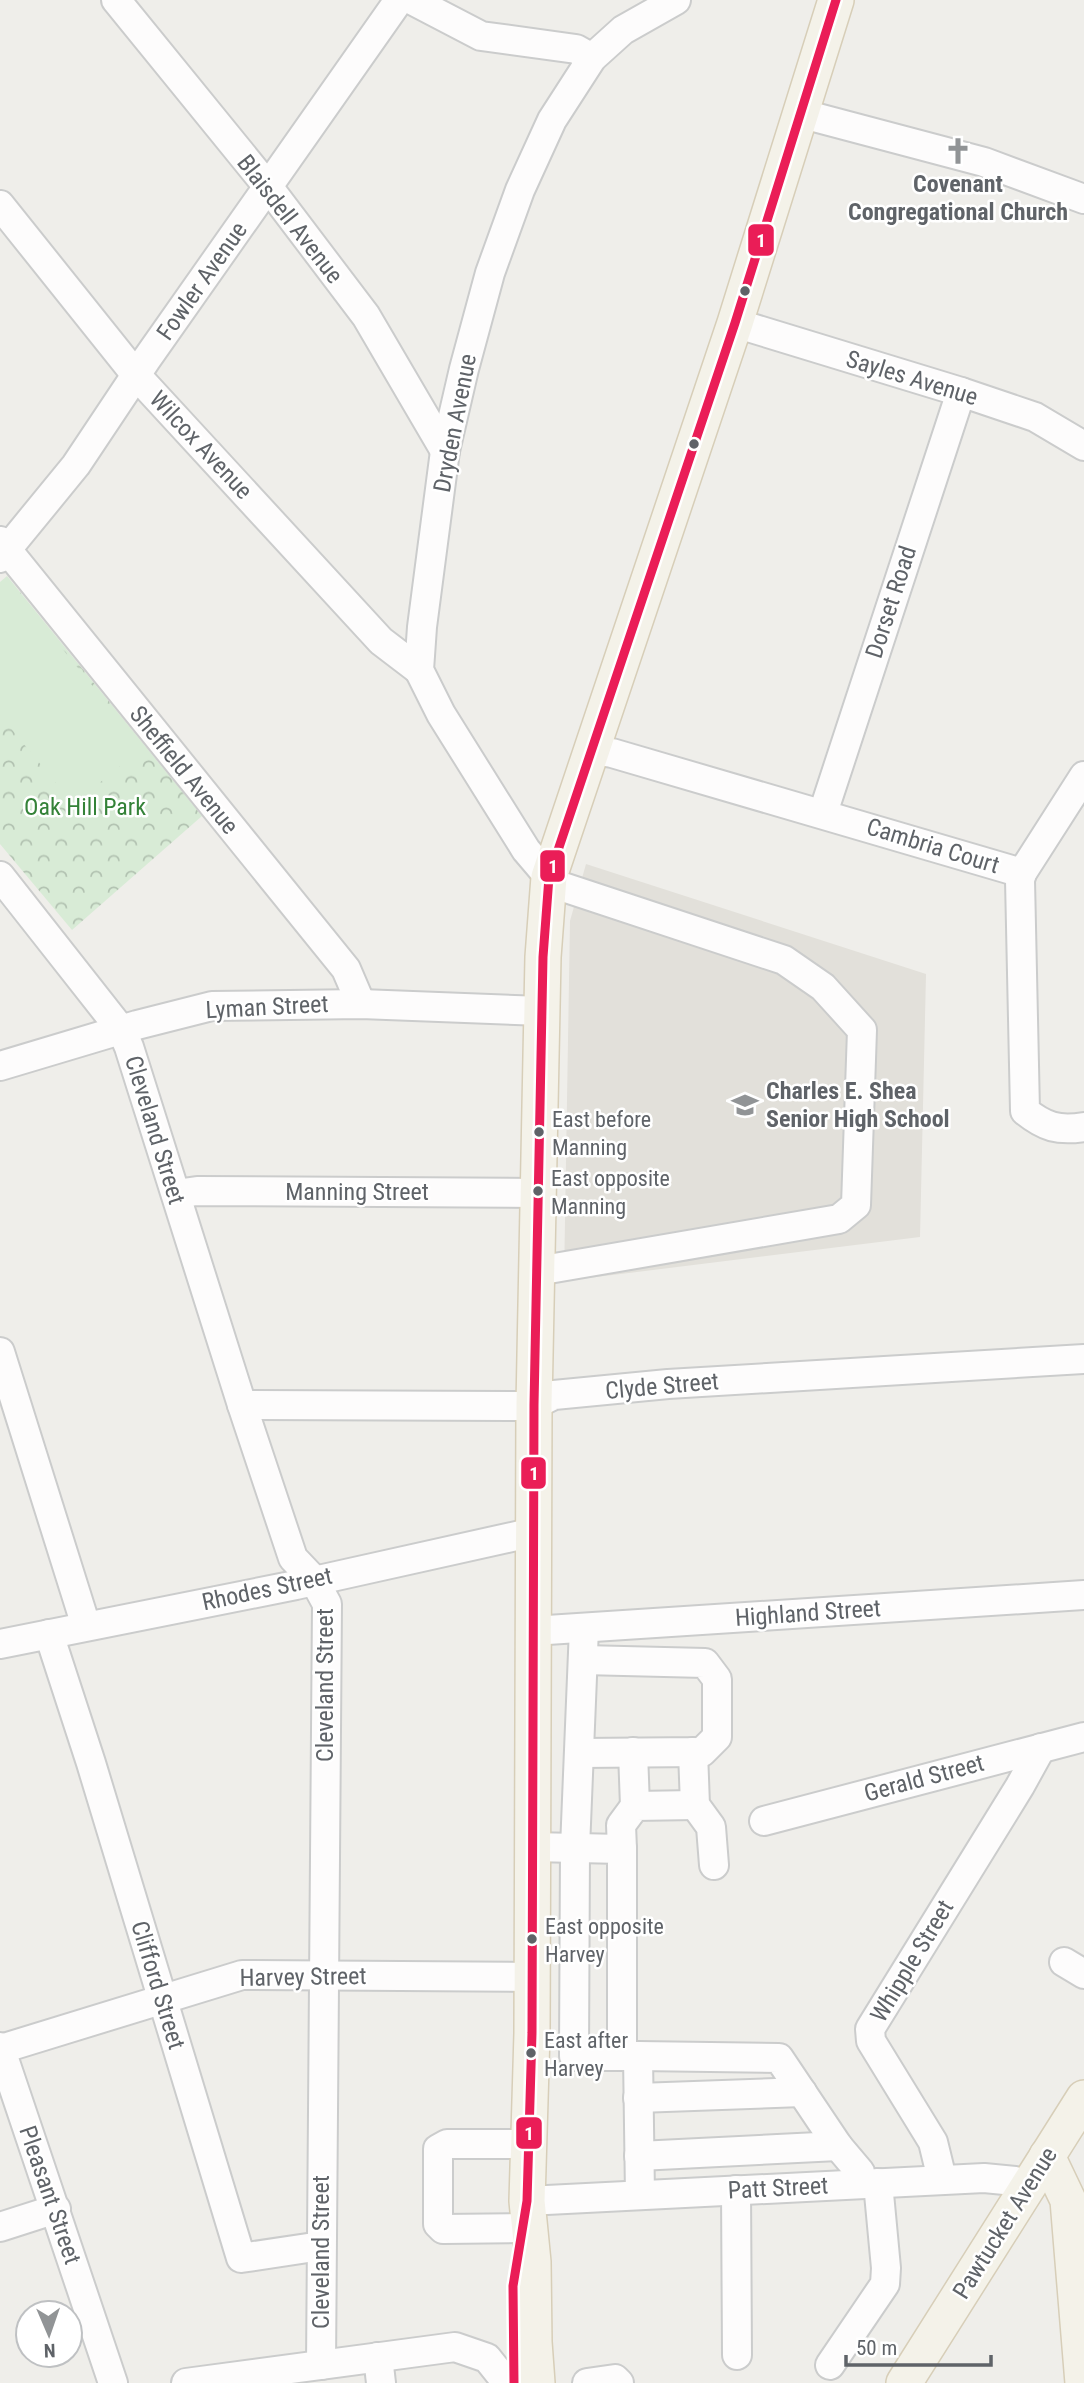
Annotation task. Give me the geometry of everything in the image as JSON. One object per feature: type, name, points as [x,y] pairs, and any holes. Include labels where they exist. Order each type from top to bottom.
[{"type":"main road","points":[[514,2383],[513,2286],[524,2214],[532,1977],[534,1405],[543,957],[548,879],[735,323],[836,0]]},
{"type":"main road","name":"Pawtucket Avenue","points":[[904,2383],[1084,2098]]},
{"type":"main road","points":[[1047,2157],[1068,2200],[1083,2383]]},
{"type":"main road","points":[[524,2214],[533,2262],[537,2383]]},
{"type":"street","name":"Blaisdell Avenue","points":[[116,0],[269,188],[366,316],[445,451]]},
{"type":"street","name":"Fowler Avenue","points":[[3,550],[76,466],[136,375],[399,0]]},
{"type":"street","points":[[412,0],[481,36],[576,49],[592,58]]},
{"type":"street","name":"Dryden Avenue","points":[[419,670],[445,451],[490,273],[520,190],[552,120],[592,58],[623,30],[676,0]]},
{"type":"street","points":[[799,113],[984,162],[1084,199]]},
{"type":"street","name":"Wilcox Avenue","points":[[0,205],[136,375],[381,641],[419,670]]},
{"type":"street","name":"Sayles Avenue","points":[[735,323],[1035,417],[1084,446]]},
{"type":"street","name":"Dorset Road","points":[[823,813],[961,392]]},
{"type":"street","name":"Sheffield Avenue","points":[[3,550],[346,969],[361,1004]]},
{"type":"street","points":[[419,670],[441,714],[526,850],[548,879],[784,960],[823,988],[862,1030],[856,1205],[839,1219],[537,1271]]},
{"type":"street","name":"Cambria Court","points":[[592,750],[612,753],[823,813],[1022,873],[1024,1111],[1042,1124],[1068,1129],[1084,1127]]},
{"type":"street","points":[[1022,873],[1084,776]]},
{"type":"street","name":"Cleveland Street","points":[[0,876],[122,1031],[293,1558],[314,1580],[327,1604],[321,2365]]},
{"type":"street","name":"Lyman Street","points":[[0,1066],[212,1006],[361,1004],[542,1011]]},
{"type":"street","name":"Manning Street","points":[[176,1194],[197,1191],[538,1193]]},
{"type":"street","points":[[0,1352],[86,1626]]},
{"type":"street","name":"Clyde Street","points":[[242,1405],[534,1405],[554,1395],[668,1384],[1084,1359]]},
{"type":"street","name":"Rhodes Street","points":[[0,1644],[534,1532]]},
{"type":"street","name":"Highland Street","points":[[532,1632],[1084,1595]]},
{"type":"street","points":[[584,1628],[575,1847],[574,2056],[779,2058],[838,2146],[870,2183],[886,2268],[885,2284],[830,2364]]},
{"type":"street","name":"Clifford Street","points":[[49,1634],[91,1763],[241,2258],[321,2246]]},
{"type":"street","points":[[580,1753],[702,1752],[717,1737],[717,1679],[705,1663],[583,1660]]},
{"type":"street","name":"Gerald Street","points":[[764,1821],[1084,1737]]},
{"type":"street","name":"Whipple Street","points":[[942,2179],[933,2142],[871,2040],[870,2029],[1041,1748]]},
{"type":"street","points":[[633,1752],[635,1806],[621,1825],[630,2056],[638,2098],[640,2195]]},
{"type":"street","points":[[693,1752],[695,1805],[711,1827],[714,1865]]},
{"type":"street","points":[[635,1806],[695,1805]]},
{"type":"street","points":[[532,1847],[622,1849]]},
{"type":"street","name":"Harvey Street","points":[[0,2048],[242,1975],[532,1977]]},
{"type":"street","name":"Pleasant Street","points":[[0,2048],[113,2383]]},
{"type":"street","points":[[638,2098],[802,2092]]},
{"type":"street","name":"Patt Street","points":[[528,2144],[447,2144],[438,2149],[438,2224],[443,2229],[640,2195],[984,2178],[1015,2181],[1028,2187]]},
{"type":"street","points":[[639,2156],[838,2146]]},
{"type":"street","points":[[736,2190],[737,2356]]},
{"type":"street","points":[[0,2227],[56,2210]]},
{"type":"street","points":[[186,2383],[245,2379],[321,2365],[379,2370],[455,2347],[487,2358],[507,2383]]},
{"type":"street","points":[[587,2383],[615,2379],[619,2383]]},
{"type":"shaded area","name":"Charles E. Shea Senior High School","points":[[586,864],[926,974],[920,1237],[564,1281],[570,921]]},
{"type":"green space","name":"Oak Hill Park","points":[[7,576],[202,816],[72,930],[0,844],[0,582]]},
{"type":"green space","points":[[9,583],[143,748],[73,804],[0,715],[0,590]]},
{"type":"transit line","name":"1","points":[[514,2383],[513,2286],[527,2201],[532,2033],[534,1405],[543,957],[549,877],[735,323],[836,0]]},
{"type":"place","name":"Covenant Congregational Church","points":[[958,151]]},
{"type":"place","name":"Charles E. Shea Senior High School","points":[[745,1105]]},
{"type":"place","name":"East before Manning","points":[[539,1132]]},
{"type":"place","name":"East opposite Manning","points":[[538,1191]]},
{"type":"place","name":"East opposite Harvey","points":[[532,1939]]},
{"type":"place","name":"East after Harvey","points":[[531,2053]]}]
